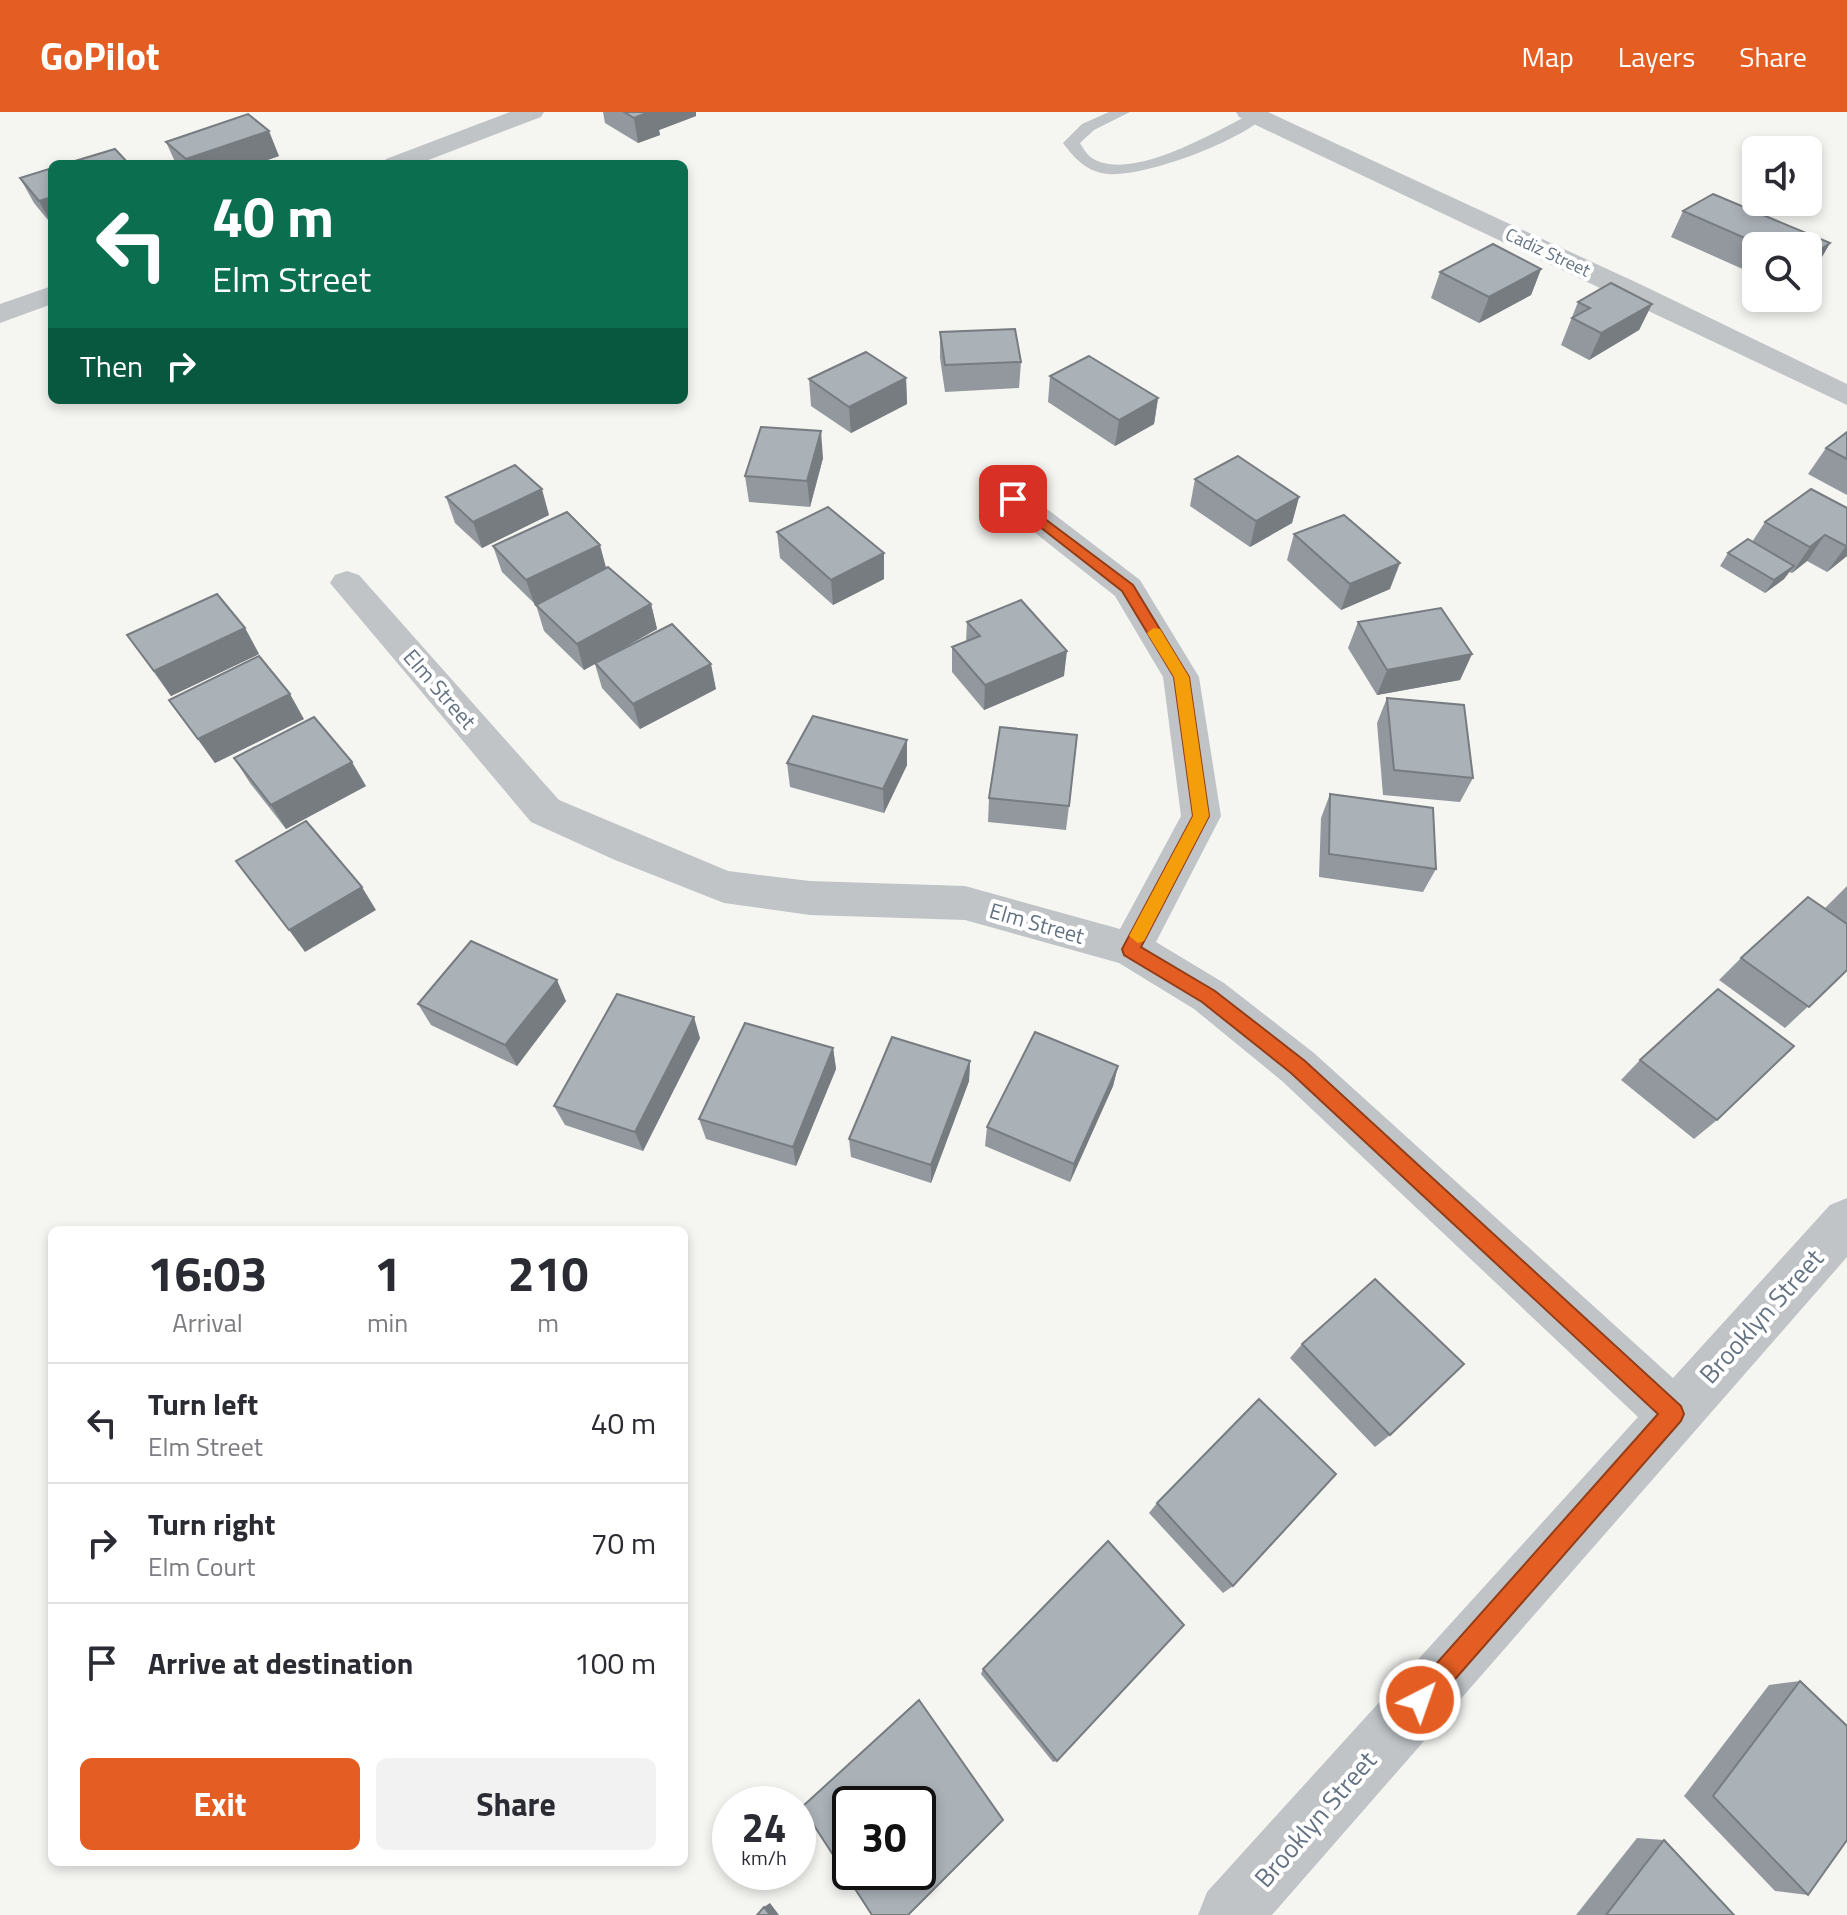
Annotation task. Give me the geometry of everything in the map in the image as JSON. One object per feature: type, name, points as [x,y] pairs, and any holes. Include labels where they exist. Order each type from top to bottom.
[{"type":"street","points":[[406,160],[532,112]]},
{"type":"street","name":"Cadiz Street","points":[[1252,114],[1634,292],[1847,396]]},
{"type":"street","points":[[0,314],[48,296]]},
{"type":"street","points":[[1013,499],[1128,588],[1181,677],[1201,816],[1131,949]]},
{"type":"street","name":"Elm Street","points":[[347,583],[545,811],[724,887],[810,898],[965,903],[1131,949],[1209,996],[1298,1067],[1673,1414]]},
{"type":"street","name":"Brooklyn Street","points":[[1230,1915],[1847,1221]]},
{"type":"lane","points":[[1122,112],[1088,127],[1071,143],[1076,155],[1096,166],[1125,169],[1172,159],[1252,114]]},
{"type":"building","points":[[624,112],[649,112],[634,118]]},
{"type":"building","points":[[248,114],[269,131],[186,159],[166,142]]},
{"type":"building","points":[[115,149],[125,160],[78,160]]},
{"type":"building","points":[[48,169],[48,198],[39,201],[20,178]]},
{"type":"building","points":[[1713,194],[1742,206],[1742,216],[1766,216],[1804,232],[1742,232],[1742,237],[1683,211]]},
{"type":"building","points":[[1493,244],[1541,269],[1489,297],[1440,272]]},
{"type":"building","points":[[1611,283],[1652,304],[1601,333],[1572,318],[1590,308],[1578,302]]},
{"type":"building","points":[[1015,329],[1021,362],[945,365],[940,332]]},
{"type":"building","points":[[866,352],[906,378],[849,407],[809,379]]},
{"type":"building","points":[[1089,356],[1158,398],[1119,420],[1050,376]]},
{"type":"building","points":[[761,427],[821,431],[807,481],[745,476]]},
{"type":"building","points":[[1847,432],[1847,459],[1826,448]]},
{"type":"building","points":[[1238,456],[1299,497],[1256,521],[1195,479]]},
{"type":"building","points":[[515,465],[542,489],[473,522],[446,497]]},
{"type":"building","points":[[1811,489],[1847,508],[1846,546],[1825,535],[1810,547],[1765,522]]},
{"type":"building","points":[[828,507],[884,553],[831,580],[777,532]]},
{"type":"building","points":[[567,512],[600,545],[526,580],[493,546]]},
{"type":"building","points":[[1344,515],[1400,563],[1350,584],[1294,534]]},
{"type":"building","points":[[1748,539],[1794,566],[1774,580],[1728,553]]},
{"type":"building","points":[[608,567],[651,604],[577,644],[536,605]]},
{"type":"building","points":[[217,594],[245,628],[154,671],[127,635]]},
{"type":"building","points":[[1021,600],[1067,651],[985,685],[952,647],[980,636],[967,622]]},
{"type":"building","points":[[1441,608],[1472,654],[1387,670],[1358,622]]},
{"type":"building","points":[[672,624],[711,664],[633,704],[595,663]]},
{"type":"building","points":[[259,656],[290,694],[198,739],[169,700]]},
{"type":"building","points":[[1387,698],[1464,705],[1473,778],[1394,770]]},
{"type":"building","points":[[813,716],[907,740],[883,789],[787,763]]},
{"type":"building","points":[[314,717],[352,762],[271,805],[234,758]]},
{"type":"building","points":[[1000,727],[1077,735],[1069,806],[989,798]]},
{"type":"building","points":[[1330,794],[1433,808],[1436,869],[1329,854]]},
{"type":"building","points":[[306,821],[362,887],[289,930],[236,861]]},
{"type":"building","points":[[1808,897],[1847,924],[1847,970],[1809,1007],[1741,958]]},
{"type":"building","points":[[471,941],[557,980],[505,1045],[418,1004]]},
{"type":"building","points":[[1718,989],[1794,1046],[1717,1120],[1640,1060]]},
{"type":"building","points":[[617,994],[694,1017],[635,1132],[554,1106]]},
{"type":"building","points":[[745,1023],[833,1048],[793,1147],[699,1119]]},
{"type":"building","points":[[1035,1032],[1118,1066],[1074,1164],[987,1127]]},
{"type":"building","points":[[892,1037],[970,1061],[931,1165],[849,1139]]},
{"type":"building","points":[[1375,1279],[1464,1364],[1390,1435],[1302,1344]]},
{"type":"building","points":[[1259,1399],[1336,1474],[1233,1586],[1157,1503]]},
{"type":"building","points":[[1108,1541],[1184,1625],[1057,1761],[983,1669]]},
{"type":"building","points":[[1800,1681],[1847,1726],[1847,1840],[1808,1895],[1713,1796]]},
{"type":"building","points":[[919,1700],[1003,1820],[936,1887],[936,1786],[832,1786],[832,1853],[816,1829],[816,1794]]},
{"type":"building","points":[[1664,1840],[1734,1915],[1606,1915]]},
{"type":"building","points":[[856,1890],[933,1890],[908,1915],[872,1915]]},
{"type":"building","points":[[764,1907],[770,1915],[757,1915]]},
{"type":"slow traffic","points":[[1138,936],[1201,816],[1181,677],[1154,633]]},
{"type":"route","points":[[1013,499],[1128,588],[1181,677],[1201,816],[1131,949],[1209,996],[1298,1067],[1673,1414],[1420,1700]]}]
